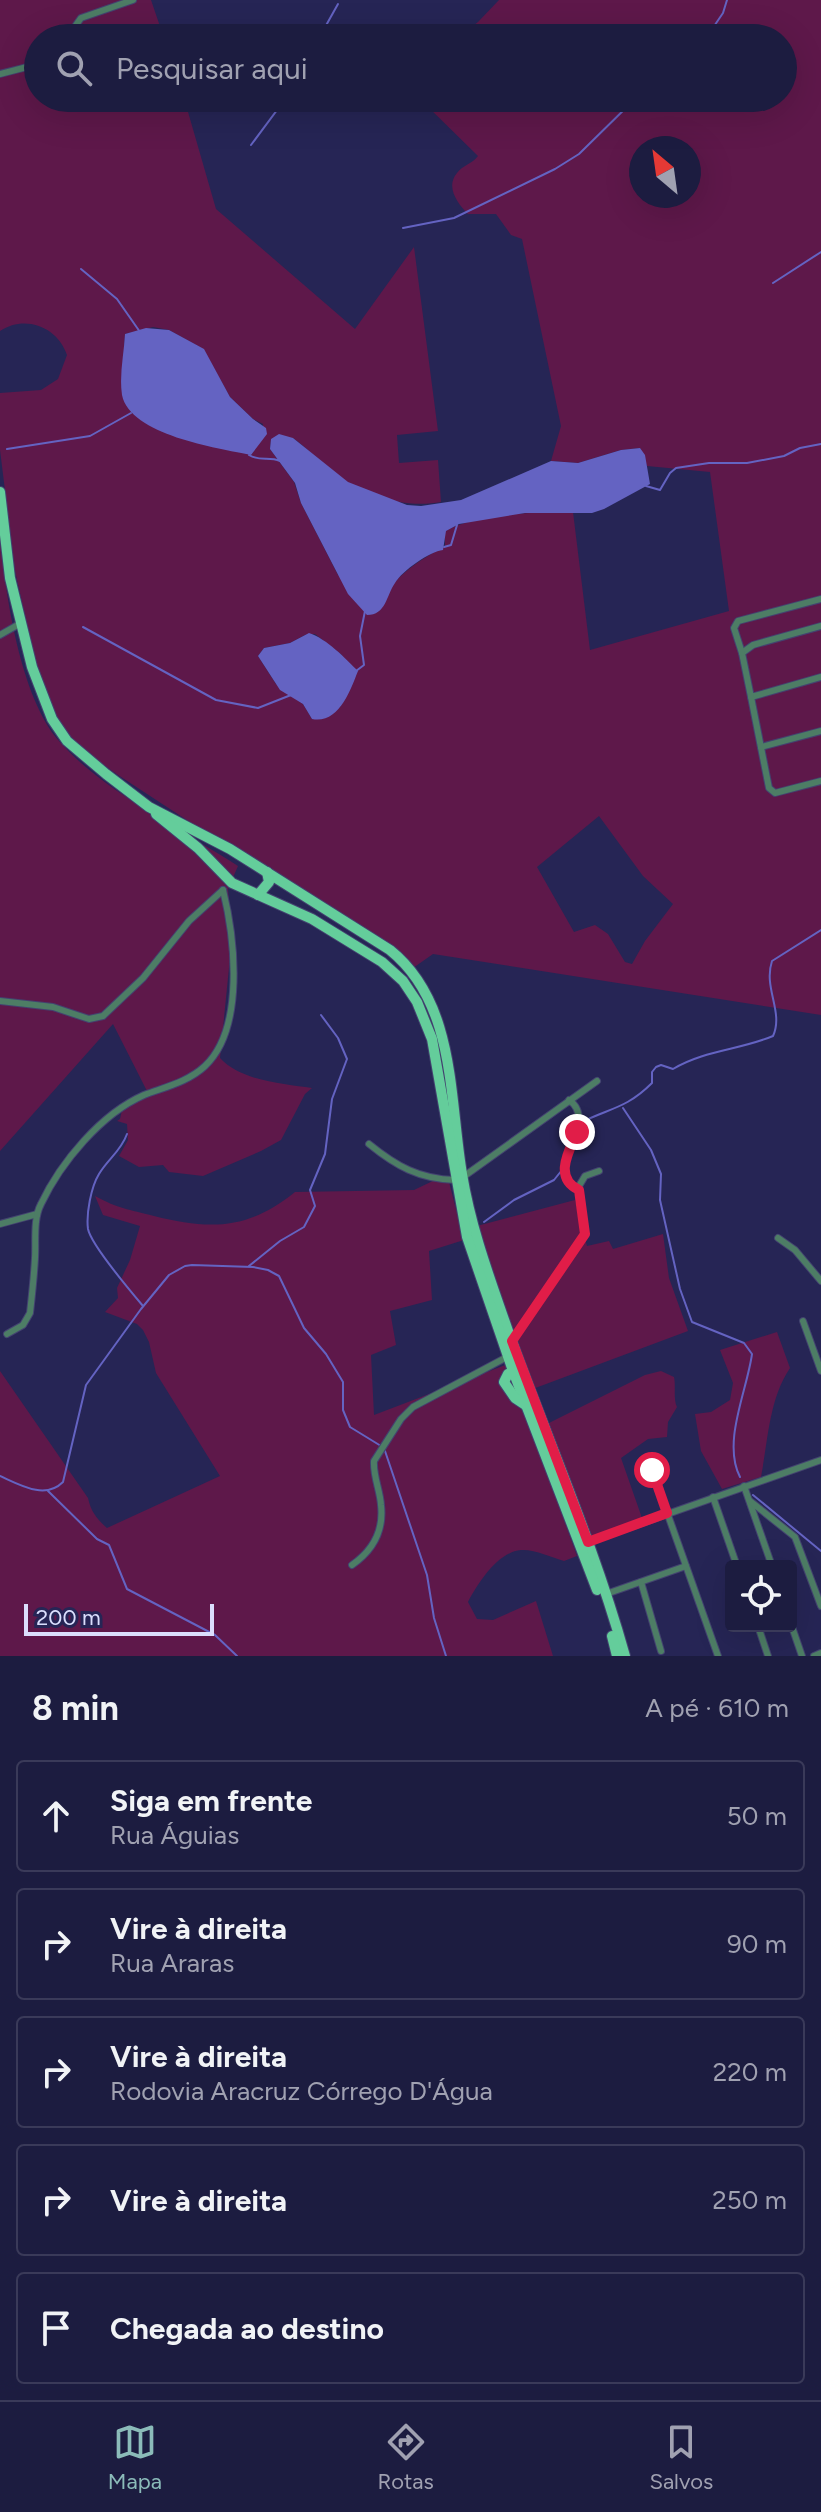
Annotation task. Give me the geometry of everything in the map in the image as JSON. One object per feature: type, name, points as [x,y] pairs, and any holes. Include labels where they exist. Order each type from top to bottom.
[{"type":"main road","points":[[0,492],[10,578],[21,623],[41,695],[59,730],[85,757],[149,807],[217,868],[228,886],[258,895],[312,919],[373,956],[397,974],[424,1014],[432,1039],[459,1178],[475,1235],[512,1341],[518,1370],[588,1542],[625,1656]]},
{"type":"main road","points":[[149,807],[230,849],[390,950],[421,982],[440,1029],[467,1237],[509,1356],[518,1370]]},
{"type":"main road","points":[[217,868],[220,857],[230,849]]},
{"type":"main road","points":[[258,895],[269,882],[267,872]]},
{"type":"main road","points":[[518,1370],[505,1378],[506,1386],[515,1398],[527,1406],[602,1602],[617,1656]]},
{"type":"street","points":[[77,24],[81,18],[133,0]]},
{"type":"street","points":[[0,74],[24,68]]},
{"type":"street","points":[[821,599],[738,621],[734,628],[742,653],[769,788],[775,793],[821,781]]},
{"type":"street","points":[[0,635],[21,623]]},
{"type":"street","points":[[742,653],[753,645],[821,626]]},
{"type":"street","points":[[751,697],[821,677]]},
{"type":"street","points":[[761,747],[821,731]]},
{"type":"street","points":[[0,1001],[53,1007],[89,1019],[103,1016],[143,978],[189,921],[228,886]]},
{"type":"street","points":[[7,1334],[23,1325],[30,1313],[37,1214],[59,1176],[96,1128],[129,1103],[197,1073],[218,1049],[227,1026],[233,991],[228,886]]},
{"type":"street","points":[[369,1144],[407,1171],[430,1178],[459,1178],[597,1081]]},
{"type":"street","points":[[569,1100],[580,1113],[564,1173],[569,1183],[579,1190]]},
{"type":"street","points":[[512,1341],[585,1234],[579,1190],[581,1179],[599,1171]]},
{"type":"street","points":[[0,1224],[37,1214]]},
{"type":"street","points":[[778,1238],[795,1250],[821,1281]]},
{"type":"street","points":[[803,1321],[821,1371]]},
{"type":"street","points":[[352,1565],[368,1554],[377,1536],[382,1506],[374,1461],[401,1419],[421,1401],[509,1356]]},
{"type":"street","points":[[588,1542],[821,1460]]},
{"type":"street","points":[[652,1470],[718,1656]]},
{"type":"street","points":[[744,1486],[770,1560]]},
{"type":"street","points":[[713,1497],[735,1560]]},
{"type":"street","points":[[750,1501],[795,1537],[821,1606]]},
{"type":"street","points":[[606,1595],[686,1566]]},
{"type":"street","points":[[641,1582],[661,1651]]},
{"type":"street","points":[[760,1632],[768,1656]]},
{"type":"street","points":[[794,1632],[802,1656]]},
{"type":"street","points":[[814,1656],[821,1653]]},
{"type":"shaded area","points":[[0,0],[151,0],[159,24],[24,24],[24,112],[188,112],[216,209],[355,329],[414,247],[438,431],[397,435],[399,463],[438,460],[441,502],[398,502],[369,493],[343,480],[293,438],[271,439],[270,449],[294,482],[301,503],[338,575],[394,583],[445,546],[445,531],[459,525],[508,515],[573,512],[590,650],[729,611],[710,472],[647,466],[640,448],[621,450],[578,463],[551,461],[561,426],[522,239],[511,235],[496,214],[468,214],[460,205],[454,195],[454,178],[459,170],[478,156],[433,112],[797,112],[797,24],[475,24],[499,0],[821,0],[821,1015],[433,954],[413,968],[87,753],[57,718],[36,664],[15,571],[0,450],[0,393],[41,390],[58,379],[67,355],[63,345],[48,331],[40,326],[20,324],[0,331]],"holes":[[[153,327],[169,330],[203,349],[230,397],[253,419],[263,424],[262,438],[251,455],[122,383],[125,334]],[[315,634],[342,655],[344,699],[340,707],[312,719],[303,704],[276,684],[258,656],[264,648]],[[599,816],[643,876],[673,904],[632,964],[625,962],[608,934],[595,925],[574,932],[537,867]]]},
{"type":"shaded area","points":[[146,328],[169,330],[204,349],[230,397],[266,428],[267,434],[251,455],[157,430],[128,409],[121,387],[125,334]]},
{"type":"shaded area","points":[[279,434],[293,438],[348,482],[407,505],[461,500],[551,461],[578,463],[621,450],[640,448],[645,455],[650,484],[592,513],[525,513],[459,524],[446,531],[443,550],[410,568],[395,583],[382,608],[367,615],[348,594],[301,503],[295,483],[270,449],[271,439]]},
{"type":"shaded area","points":[[0,538],[11,616],[25,672],[34,698],[59,741],[76,759],[119,792],[238,866],[228,889],[232,938],[220,1058],[251,1077],[312,1088],[305,1094],[281,1140],[203,1176],[169,1172],[163,1165],[139,1167],[119,1156],[128,1140],[127,1124],[117,1121],[123,1105],[140,1094],[148,1093],[113,1024],[0,1151]]},
{"type":"shaded area","points":[[309,633],[329,644],[358,671],[342,704],[321,719],[312,719],[303,704],[280,690],[258,656],[264,648],[290,643]]},
{"type":"shaded area","points":[[448,1178],[464,1240],[429,1251],[432,1300],[390,1311],[396,1345],[371,1355],[374,1415],[508,1364],[577,1556],[564,1561],[531,1551],[513,1552],[497,1562],[468,1602],[477,1619],[493,1620],[536,1601],[553,1656],[0,1656],[0,1371],[88,1498],[95,1515],[107,1528],[220,1476],[156,1373],[143,1330],[137,1324],[105,1312],[118,1298],[117,1288],[130,1260],[140,1226],[103,1215],[95,1196],[117,1206],[174,1221],[211,1225],[228,1224],[261,1214],[295,1192],[414,1190],[437,1179]]},
{"type":"shaded area","points":[[575,1200],[587,1246],[609,1241],[613,1249],[663,1234],[669,1278],[688,1331],[530,1390],[473,1227]]},
{"type":"shaded area","points":[[777,1332],[790,1368],[773,1407],[761,1477],[722,1489],[701,1451],[695,1414],[711,1412],[730,1400],[733,1383],[720,1350]]},
{"type":"shaded area","points":[[661,1371],[674,1377],[677,1407],[668,1422],[667,1437],[648,1439],[621,1458],[642,1518],[585,1542],[543,1426],[645,1375]]},
{"type":"waterway","points":[[716,24],[727,0]]},
{"type":"waterway","points":[[327,24],[338,4]]},
{"type":"waterway","points":[[251,145],[276,112]]},
{"type":"waterway","points":[[403,228],[454,218],[555,169],[579,154],[622,112]]},
{"type":"waterway","points":[[773,283],[821,252]]},
{"type":"waterway","points":[[81,269],[117,299],[140,332]]},
{"type":"waterway","points":[[7,449],[90,436],[131,413]]},
{"type":"waterway","points":[[646,486],[660,490],[676,468],[709,463],[747,463],[784,456],[800,448],[821,444]]},
{"type":"waterway","points":[[249,455],[280,461]]},
{"type":"waterway","points":[[444,547],[451,545],[457,525]]},
{"type":"waterway","points":[[356,671],[364,665],[360,636],[365,611]]},
{"type":"waterway","points":[[83,627],[216,700],[258,708],[291,695]]},
{"type":"waterway","points":[[580,1123],[634,1098],[652,1083],[652,1072],[656,1067],[661,1065],[673,1069],[697,1058],[773,1036],[776,1018],[770,981],[772,961],[821,930]]},
{"type":"waterway","points":[[249,1266],[280,1241],[304,1227],[315,1206],[310,1190],[325,1154],[332,1099],[347,1059],[338,1038],[321,1015]]},
{"type":"waterway","points":[[623,1108],[651,1150],[661,1174],[660,1200],[680,1289],[692,1322],[744,1343],[752,1354],[735,1432],[735,1463],[740,1477]]},
{"type":"waterway","points":[[568,1145],[569,1132],[574,1126]]},
{"type":"waterway","points":[[127,1134],[96,1179],[90,1201],[88,1229],[104,1257],[143,1306]]},
{"type":"waterway","points":[[484,1222],[514,1200],[554,1180],[562,1170]]},
{"type":"waterway","points":[[0,1476],[24,1487],[40,1490],[48,1490],[63,1482],[86,1385],[169,1275],[192,1265],[253,1267],[279,1276],[304,1328],[326,1354],[343,1382],[343,1410],[350,1427],[381,1446]]},
{"type":"waterway","points":[[385,1451],[427,1575],[434,1618],[446,1656]]},
{"type":"waterway","points":[[48,1491],[97,1539],[109,1545],[127,1589],[215,1635],[237,1656]]},
{"type":"waterway","points":[[753,1495],[821,1551]]},
{"type":"route","points":[[577,1132],[565,1160],[564,1173],[569,1183],[579,1190],[585,1234],[512,1341],[588,1542],[667,1513],[652,1470]]}]
